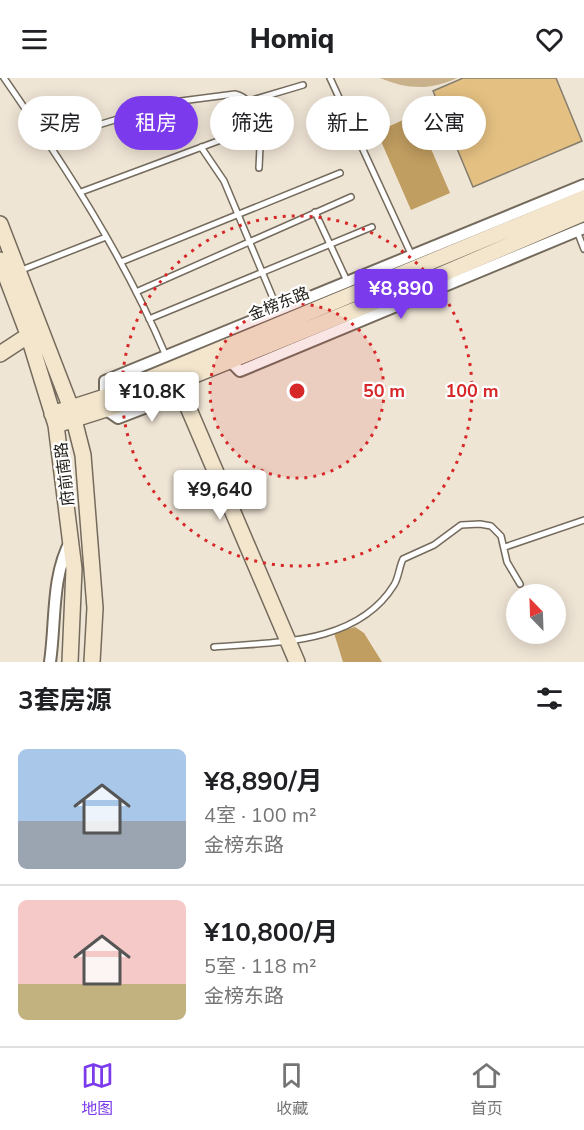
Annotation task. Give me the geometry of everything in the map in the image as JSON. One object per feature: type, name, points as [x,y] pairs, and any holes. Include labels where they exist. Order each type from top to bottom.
[{"type":"street","points":[[425,275],[584,185]]},
{"type":"street","name":"金榜东路","points":[[172,368],[266,353],[320,331],[425,275],[538,225],[584,198]]},
{"type":"street","points":[[425,275],[579,223]]},
{"type":"street","name":"金榜东路","points":[[538,225],[579,223]]},
{"type":"street","name":"府前南路","points":[[0,224],[8,269],[72,413],[83,455],[96,608],[92,662]]},
{"type":"street","name":"金榜东路","points":[[54,419],[105,403],[281,316],[350,288],[425,275]]},
{"type":"street","points":[[0,354],[34,331]]},
{"type":"street","name":"府前南路","points":[[34,331],[54,419],[71,540],[74,569],[70,662]]},
{"type":"street","points":[[105,403],[105,381],[172,368],[297,662]]},
{"type":"street","points":[[50,662],[57,580],[62,558],[71,540]]},
{"type":"lane","points":[[4,78],[81,192],[121,262],[172,368]]},
{"type":"lane","points":[[330,78],[425,275]]},
{"type":"lane","points":[[268,96],[303,85]]},
{"type":"lane","points":[[219,96],[235,94],[243,96]]},
{"type":"lane","points":[[102,124],[172,102],[210,97]]},
{"type":"lane","points":[[81,192],[210,144]]},
{"type":"lane","points":[[201,147],[224,182],[281,316]]},
{"type":"lane","points":[[259,168],[260,150]]},
{"type":"lane","points":[[121,262],[340,173]]},
{"type":"lane","points":[[136,292],[351,197]]},
{"type":"lane","points":[[315,212],[350,288]]},
{"type":"lane","points":[[579,223],[584,249]]},
{"type":"lane","points":[[149,319],[372,227]]},
{"type":"lane","points":[[8,269],[106,237]]},
{"type":"lane","points":[[505,547],[584,520]]},
{"type":"lane","points":[[214,647],[289,641],[325,633],[361,619],[393,587],[403,559],[435,545],[461,525],[480,524],[497,530],[505,547],[507,562],[520,584]]},
{"type":"shaded area","points":[[380,78],[457,78],[437,85],[418,87]]},
{"type":"shaded area","points":[[402,120],[402,150],[431,150],[450,193],[411,210],[385,150],[390,150],[390,126]]},
{"type":"shaded area","points":[[355,627],[364,633],[382,662],[343,662],[334,633]]},
{"type":"building","points":[[463,78],[556,78],[582,141],[473,187],[458,150],[486,150],[486,96],[435,96],[433,91]]}]
